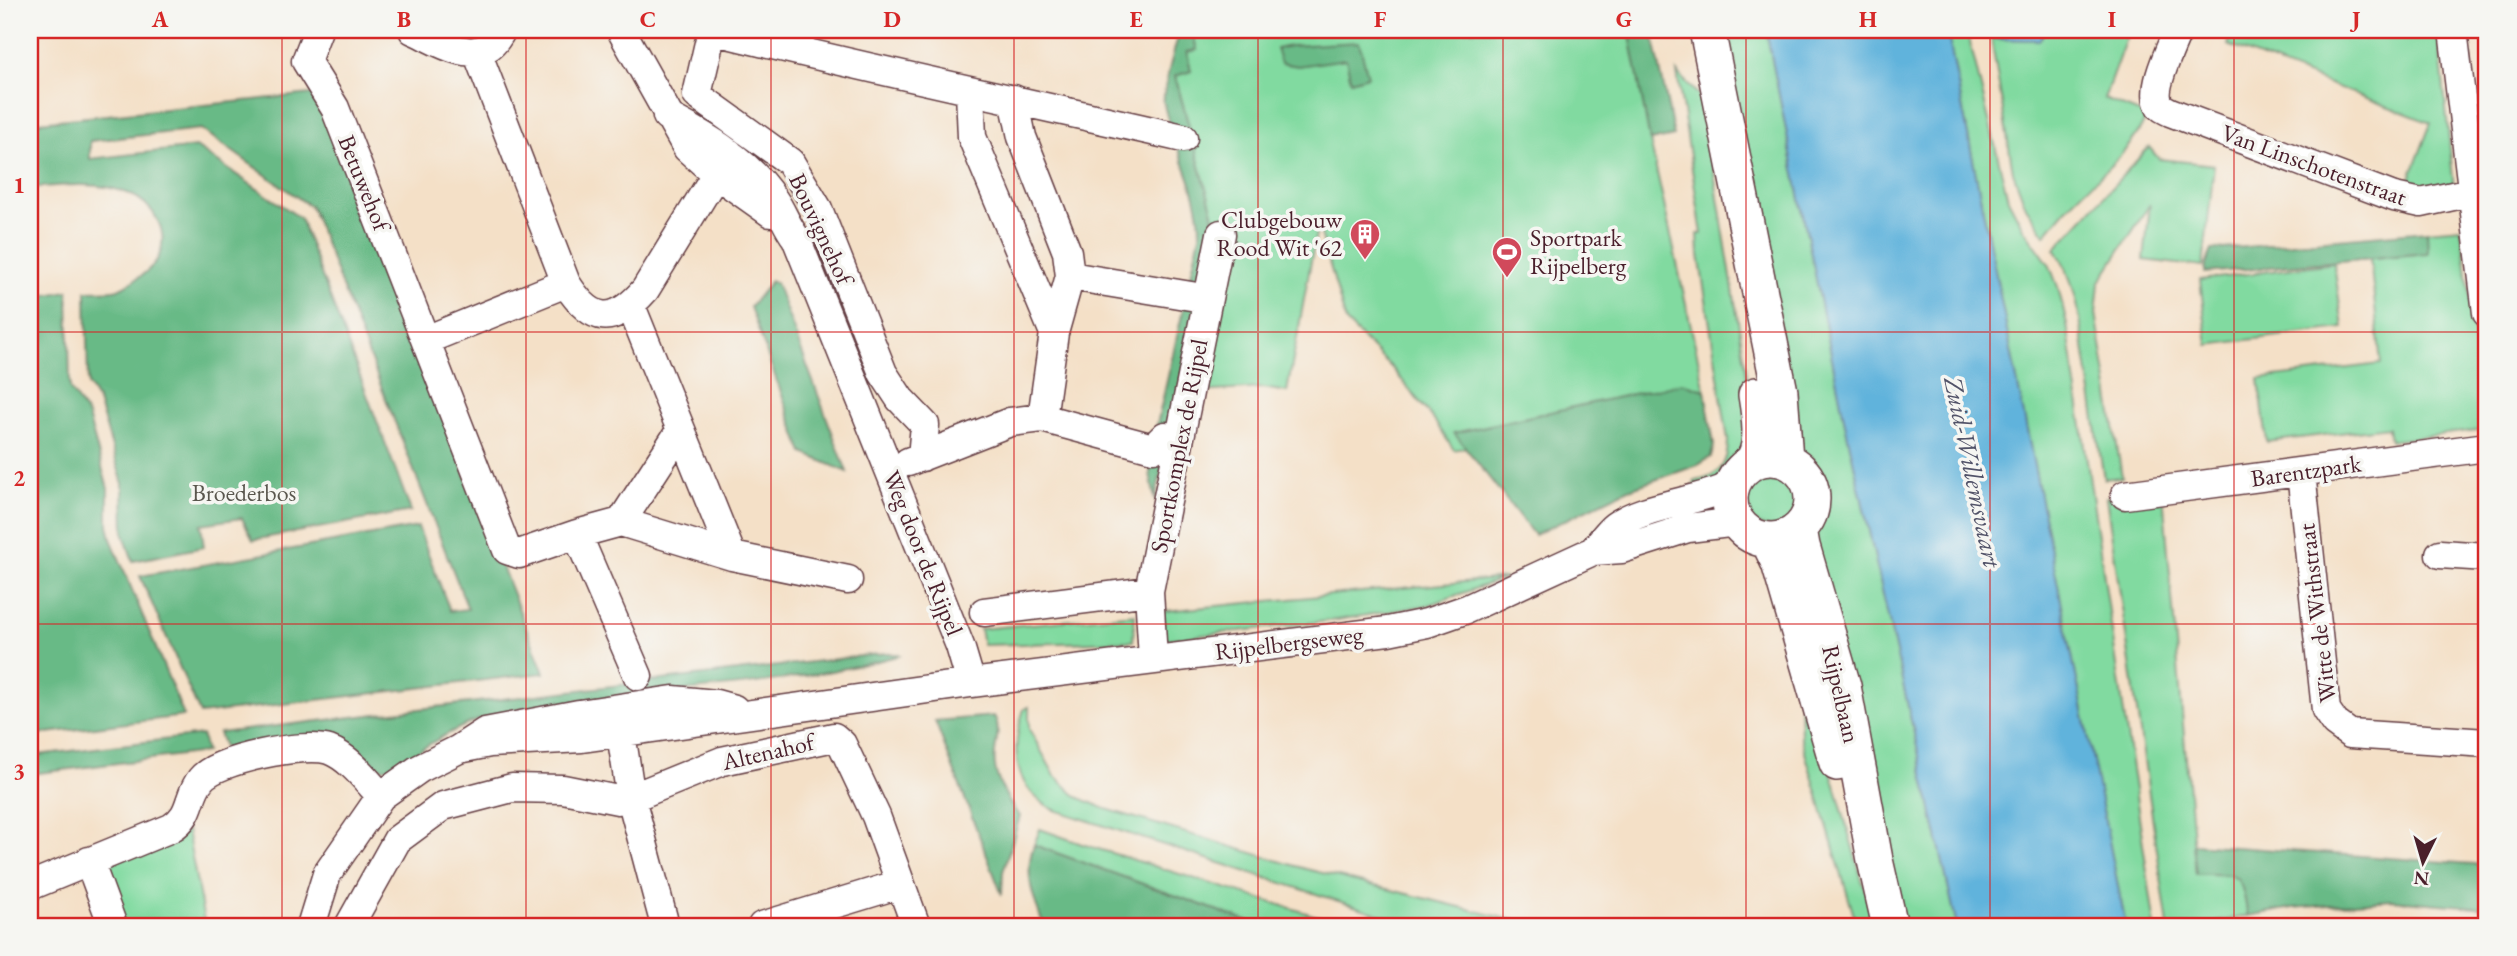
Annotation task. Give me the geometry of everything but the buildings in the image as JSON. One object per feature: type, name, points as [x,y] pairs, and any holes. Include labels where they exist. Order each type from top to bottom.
[{"type":"main road","points":[[1707,30],[1780,392],[1769,459]]},
{"type":"main road","points":[[1769,459],[1796,465],[1804,474],[1812,496],[1811,509],[1783,535],[1756,537],[1745,531],[1731,511],[1731,486],[1736,476],[1769,459]]},
{"type":"main road","name":"Rijpelbaan","points":[[1783,535],[1843,686],[1890,926]]},
{"type":"street","name":"Betuwehof","points":[[318,30],[306,61],[335,108],[507,550],[519,554],[621,522]]},
{"type":"street","points":[[413,30],[460,51],[477,52],[491,46],[502,30]]},
{"type":"street","name":"Weg door de Rijpel","points":[[621,30],[667,116],[722,163],[748,170],[775,201],[785,223],[796,238],[960,646],[971,683]]},
{"type":"street","name":"Bouvignehof","points":[[922,457],[925,425],[900,398],[883,373],[818,209],[790,162],[697,95],[712,30],[970,92],[1014,99],[1183,138]]},
{"type":"street","name":"Van Linschotenstraat","points":[[2178,30],[2158,82],[2157,96],[2160,105],[2169,112],[2394,197],[2421,203],[2471,192]]},
{"type":"street","points":[[2453,30],[2487,313]]},
{"type":"street","points":[[477,52],[566,283],[578,302],[592,313],[615,315],[631,306],[645,290],[722,163]]},
{"type":"street","points":[[970,92],[972,137],[1054,333]]},
{"type":"street","points":[[1014,99],[1021,138],[1067,251],[1070,276],[1054,333],[1042,418]]},
{"type":"street","name":"Sportkomplex de Rijpel","points":[[1153,659],[1149,591],[1221,234]]},
{"type":"street","points":[[1070,276],[1197,297]]},
{"type":"street","points":[[426,340],[566,283]]},
{"type":"street","points":[[631,306],[732,556]]},
{"type":"street","points":[[889,470],[1010,422],[1042,418],[1153,448],[1165,436]]},
{"type":"street","points":[[680,431],[621,522],[732,556],[848,580]]},
{"type":"street","name":"Barentzpark","points":[[2125,495],[2487,447]]},
{"type":"street","name":"Witte de Withstraat","points":[[2301,472],[2326,710],[2335,723],[2350,734],[2487,743]]},
{"type":"street","name":"Rijpelbergseweg","points":[[1593,551],[1614,526],[1632,517],[1731,486]]},
{"type":"street","name":"Rijpelbergseweg","points":[[971,683],[1388,631],[1467,610],[1593,551],[1622,549],[1688,528],[1737,522]]},
{"type":"street","points":[[577,534],[638,676]]},
{"type":"street","points":[[2440,554],[2487,557]]},
{"type":"street","points":[[984,612],[1149,591]]},
{"type":"street","points":[[311,926],[327,874],[381,796],[419,769],[460,749],[485,732],[500,727],[619,720],[673,700],[716,704],[754,714],[971,683]]},
{"type":"street","points":[[619,720],[631,798],[663,918],[662,926]]},
{"type":"street","name":"Altenahof","points":[[631,798],[722,761],[834,737],[842,744],[876,816],[916,926]]},
{"type":"street","points":[[30,886],[172,828],[183,821],[201,779],[226,763],[292,749],[326,749],[341,757],[381,796]]},
{"type":"street","points":[[349,926],[397,839],[443,806],[512,788],[563,789],[618,800],[631,798]]},
{"type":"street","points":[[89,861],[113,926]]},
{"type":"street","points":[[762,926],[900,884]]},
{"type":"green space","points":[[1180,30],[1192,30],[1197,50],[1187,52],[1191,71],[1175,76],[1213,213],[1214,233],[1155,500],[1150,474],[1151,451],[1200,235],[1196,201],[1164,104],[1167,79]]},
{"type":"green space","name":"Sportpark Rijpelberg","points":[[1182,30],[1633,30],[1650,141],[1705,390],[1691,401],[1454,450],[1393,369],[1346,322],[1318,223],[1287,392],[1263,388],[1199,392],[1234,245],[1248,234],[1240,235],[1232,227],[1216,225],[1175,76],[1191,71]]},
{"type":"green space","points":[[1629,30],[1652,30],[1674,136],[1650,141]]},
{"type":"green space","points":[[1720,30],[1766,30],[1846,428],[1957,926],[1901,926],[1812,529],[1819,510],[1820,490],[1813,473],[1799,458]]},
{"type":"green space","points":[[1947,30],[1967,30],[2008,199],[2023,228],[2049,264],[2067,324],[2155,926],[2126,926]]},
{"type":"green space","points":[[2046,30],[2129,30],[2104,99],[2147,116],[2123,153],[2070,205],[2045,235],[2026,207],[2013,172],[1990,31],[1995,39],[2039,40]]},
{"type":"green space","points":[[2233,30],[2438,30],[2454,189],[2432,191],[2407,186],[2431,123],[2228,45]]},
{"type":"green space","points":[[1359,42],[1368,76],[1351,81],[1346,59],[1298,66],[1281,63],[1276,49],[1290,46]]},
{"type":"green space","points":[[1677,72],[1702,99],[1752,406],[1740,461],[1727,480],[1692,493],[1695,481],[1711,476],[1721,468],[1728,440],[1699,255],[1698,234],[1702,234]]},
{"type":"green space","name":"Broederbos","points":[[311,94],[318,100],[544,673],[200,714],[140,576],[418,527],[450,611],[468,609],[311,207],[201,129],[90,141],[90,159],[196,147],[300,218],[411,511],[253,540],[242,518],[201,524],[204,547],[133,561],[124,535],[123,484],[98,401],[88,385],[86,291],[118,289],[147,271],[156,261],[162,247],[161,228],[146,204],[118,190],[81,185],[30,188],[30,123]]},
{"type":"green space","points":[[2149,147],[2159,159],[2214,165],[2203,267],[2144,260],[2150,204],[2099,283],[2096,313],[2122,477],[2104,479],[2074,290],[2055,249]]},
{"type":"green space","points":[[2461,228],[2487,429],[2390,441],[2388,427],[2267,442],[2259,379],[2381,364],[2370,258],[2427,253],[2427,231]]},
{"type":"green space","points":[[2427,231],[2428,253],[2205,273],[2212,250]]},
{"type":"green space","points":[[2334,263],[2343,328],[2208,345],[2200,280]]},
{"type":"green space","points":[[771,281],[776,283],[847,472],[803,453],[750,307]]},
{"type":"green space","points":[[68,291],[70,389],[88,416],[108,489],[108,525],[111,539],[184,716],[30,735],[30,298]]},
{"type":"green space","points":[[1683,383],[1705,390],[1714,445],[1711,457],[1698,465],[1629,489],[1534,535],[1454,433]]},
{"type":"green space","points":[[1766,470],[1778,470],[1793,478],[1801,493],[1801,505],[1793,520],[1778,528],[1766,528],[1751,520],[1743,505],[1743,493],[1751,478]]},
{"type":"green space","points":[[2146,492],[2163,494],[2196,873],[2230,875],[2236,878],[2243,889],[2248,916],[2194,926],[2168,926],[2106,497]]},
{"type":"green space","points":[[1505,578],[1429,605],[1337,620],[1158,640],[1155,612]]},
{"type":"green space","points":[[1135,614],[1133,641],[983,645],[980,629]]},
{"type":"green space","points":[[1799,646],[1818,725],[1875,926],[1857,926],[1801,739]]},
{"type":"green space","points":[[887,653],[901,655],[839,670],[777,680],[562,703],[495,715],[463,726],[390,768],[377,767],[362,759],[229,749],[224,747],[219,733]]},
{"type":"green space","points":[[1029,707],[1029,729],[1055,776],[1077,797],[1106,809],[1306,869],[1537,926],[1416,926],[1055,810],[1030,792],[1018,767],[1017,739],[1024,709]]},
{"type":"green space","points":[[994,716],[998,728],[994,760],[996,772],[1003,790],[1020,816],[1003,872],[1002,895],[935,721]]},
{"type":"green space","points":[[202,735],[206,752],[30,774],[30,756]]},
{"type":"green space","points":[[1040,829],[1349,926],[1260,926],[1034,845]]},
{"type":"green space","points":[[187,830],[205,926],[117,926],[93,869]]},
{"type":"green space","points":[[2193,844],[2487,865],[2487,908],[2392,900],[2293,908],[2248,916],[2243,890],[2236,878],[2222,874],[2196,874]]},
{"type":"green space","points":[[1034,845],[1260,926],[1044,926],[1030,876]]},
{"type":"green space","points":[[2389,917],[2487,926],[2259,926]]},
{"type":"water","name":"Zuid-Willemsvaart","points":[[1766,30],[1947,30],[2126,926],[1957,926],[1846,428]]},
{"type":"water","points":[[1989,30],[2046,30],[2039,40],[1994,39]]},
{"type":"place","name":"Clubgebouw Rood Wit '62","points":[[1365,261]]},
{"type":"place","name":"Sportpark Rijpelberg","points":[[1507,279]]}]
